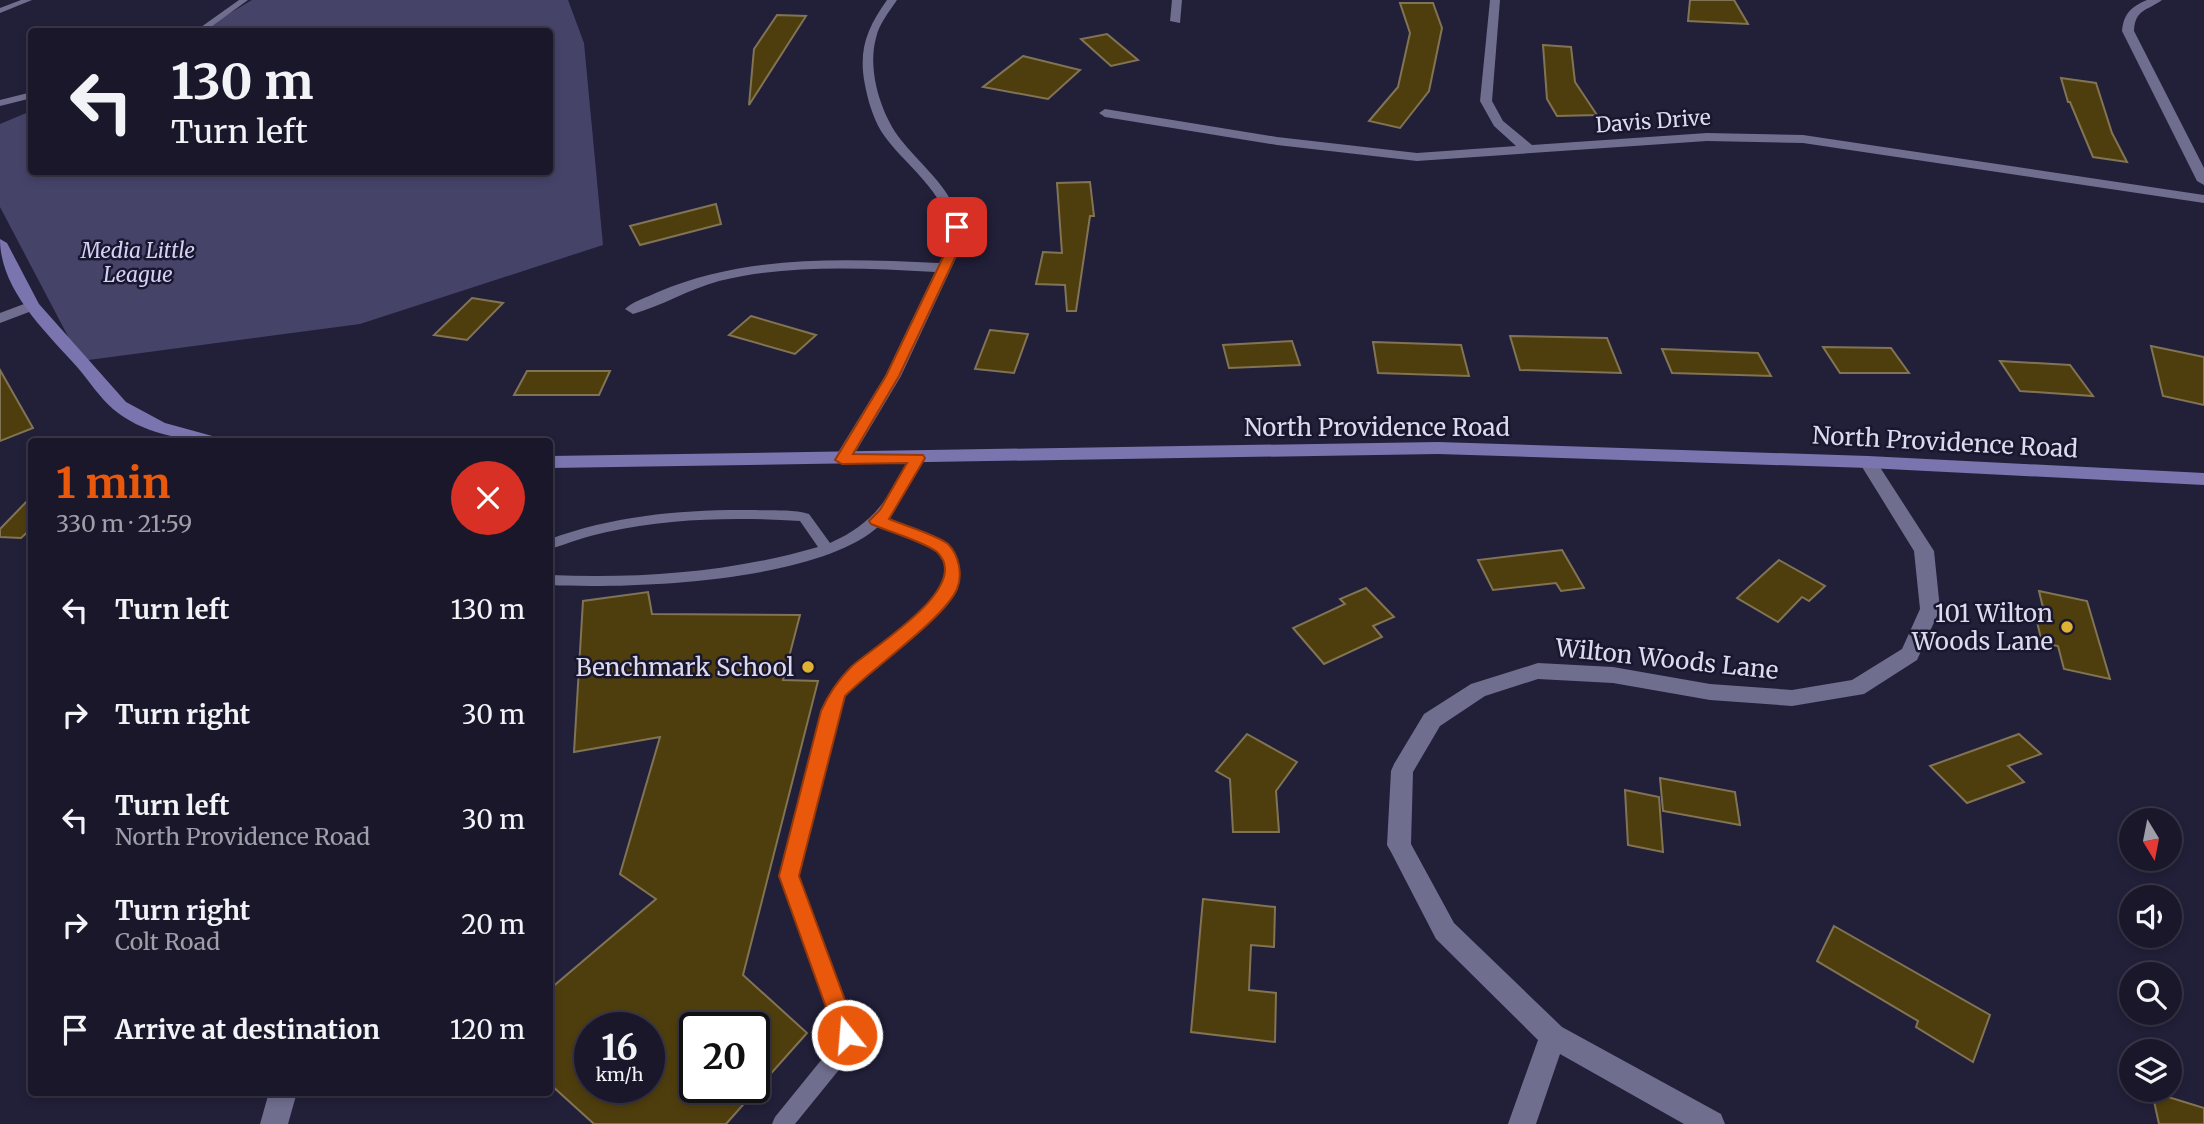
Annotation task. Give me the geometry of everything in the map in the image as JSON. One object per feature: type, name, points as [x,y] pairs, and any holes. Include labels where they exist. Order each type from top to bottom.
[{"type":"main road","points":[[0,243],[32,306],[120,407],[159,427],[199,438]]},
{"type":"main road","name":"North Providence Road","points":[[553,462],[842,460],[1438,448],[1868,462],[2204,479]]},
{"type":"street","points":[[842,460],[893,376],[955,245],[957,227],[948,204],[929,176],[888,131],[873,98],[867,64],[871,33],[892,0]]},
{"type":"street","points":[[1176,21],[1177,0]]},
{"type":"street","points":[[1495,0],[1486,100],[1492,116],[1504,131],[1531,151]]},
{"type":"street","points":[[2157,0],[2137,8],[2129,18],[2128,30],[2204,181]]},
{"type":"street","name":"Davis Drive","points":[[1105,113],[1372,153],[1417,156],[1531,151],[1707,137],[1792,138],[2204,199]]},
{"type":"street","points":[[633,309],[674,289],[738,270],[792,263],[943,268]]},
{"type":"street","points":[[0,318],[32,306]]},
{"type":"street","name":"Wilton Woods Lane","points":[[1711,1124],[1553,1036],[1445,930],[1399,845],[1402,771],[1432,720],[1478,690],[1538,671],[1613,675],[1710,692],[1792,698],[1857,688],[1910,654],[1930,609],[1924,551],[1868,462]]},
{"type":"street","points":[[1522,1124],[1553,1036]]},
{"type":"street","points":[[274,1124],[282,1096]]},
{"type":"lane","points":[[0,11],[28,0]]},
{"type":"lane","points":[[204,28],[244,0]]},
{"type":"lane","points":[[0,103],[28,96]]},
{"type":"lane","points":[[553,580],[590,584],[702,573],[800,558],[827,550],[856,538],[885,514],[918,458]]},
{"type":"lane","points":[[553,543],[571,534],[623,524],[755,513],[804,517],[827,550]]},
{"type":"lane","points":[[782,1124],[844,1048],[847,1035],[789,876],[830,711],[838,692],[859,670],[933,610],[949,588],[952,576],[952,565],[942,548],[877,521]]},
{"type":"green space","name":"Media Little League","points":[[252,0],[568,0],[584,43],[603,245],[360,324],[81,361],[0,207],[0,124],[28,112],[28,175],[553,175],[553,28],[205,28]]},
{"type":"building","points":[[1690,0],[1734,0],[1748,24],[1688,21]]},
{"type":"building","points":[[1400,3],[1433,3],[1442,28],[1429,91],[1400,128],[1369,121],[1398,87],[1410,33]]},
{"type":"building","points":[[777,15],[806,16],[749,105],[754,49]]},
{"type":"building","points":[[1107,34],[1138,60],[1111,66],[1081,39]]},
{"type":"building","points":[[1543,45],[1571,47],[1575,82],[1597,115],[1557,116],[1547,99]]},
{"type":"building","points":[[1023,56],[1080,70],[1048,99],[983,87]]},
{"type":"building","points":[[2061,78],[2096,83],[2112,133],[2127,162],[2093,157],[2068,102]]},
{"type":"building","points":[[1090,182],[1094,216],[1090,216],[1076,311],[1067,311],[1065,285],[1036,284],[1043,252],[1062,253],[1057,183]]},
{"type":"building","points":[[716,204],[721,224],[640,245],[630,226]]},
{"type":"building","points":[[472,298],[503,303],[467,340],[434,335]]},
{"type":"building","points":[[751,316],[816,335],[795,354],[729,335]]},
{"type":"building","points":[[990,330],[1028,334],[1014,373],[975,369]]},
{"type":"building","points":[[1510,336],[1607,338],[1621,373],[1520,370]]},
{"type":"building","points":[[1292,341],[1300,365],[1229,368],[1223,345]]},
{"type":"building","points":[[1373,342],[1461,345],[1469,376],[1378,373]]},
{"type":"building","points":[[2151,346],[2204,357],[2204,405],[2163,396]]},
{"type":"building","points":[[1823,347],[1891,348],[1909,373],[1840,373]]},
{"type":"building","points":[[1662,349],[1758,353],[1771,376],[1672,373]]},
{"type":"building","points":[[2000,361],[2070,365],[2093,396],[2020,391]]},
{"type":"building","points":[[0,370],[33,428],[0,441]]},
{"type":"building","points":[[527,371],[610,371],[599,395],[514,395]]},
{"type":"building","points":[[28,500],[28,532],[21,538],[0,537],[0,529]]},
{"type":"building","points":[[1562,550],[1584,588],[1561,591],[1556,583],[1493,590],[1478,560]]},
{"type":"building","points":[[1779,560],[1825,586],[1809,601],[1802,597],[1778,622],[1737,598]]},
{"type":"building","points":[[1366,588],[1394,617],[1373,626],[1382,637],[1324,664],[1293,628],[1345,604],[1340,599]]},
{"type":"building","name":"101 Wilton Woods Lane","points":[[2039,591],[2087,601],[2110,679],[2064,669],[2058,646],[2042,643],[2034,609],[2044,612]]},
{"type":"building","points":[[648,592],[652,614],[800,615],[783,680],[818,681],[743,975],[807,1033],[770,1075],[770,1012],[679,1012],[679,1103],[745,1103],[726,1124],[594,1124],[553,1087],[553,986],[656,899],[620,874],[660,737],[574,752],[583,601]]},
{"type":"building","points":[[1247,734],[1297,762],[1276,791],[1279,832],[1233,832],[1230,779],[1216,771]]},
{"type":"building","points":[[2019,734],[2041,754],[2008,766],[2024,782],[1967,803],[1930,766]]},
{"type":"building","points":[[1660,778],[1735,792],[1740,825],[1663,811]]},
{"type":"building","points":[[1625,790],[1659,797],[1663,852],[1628,845]]},
{"type":"building","points":[[1203,899],[1275,907],[1274,947],[1251,945],[1249,990],[1276,993],[1275,1042],[1191,1032]]},
{"type":"building","points":[[1834,926],[1990,1015],[1973,1062],[1916,1027],[1918,1021],[1817,961]]},
{"type":"building","points":[[2182,1101],[2204,1108],[2204,1124],[2159,1124],[2154,1102]]},
{"type":"place","name":"101 Wilton Woods Lane","points":[[2067,627]]},
{"type":"place","name":"Benchmark School","points":[[808,667]]},
{"type":"route","points":[[847,1035],[789,876],[830,711],[838,692],[859,670],[902,638],[933,610],[949,588],[952,565],[942,548],[877,521],[885,514],[918,458],[842,460],[893,376],[955,245],[957,227]]}]
